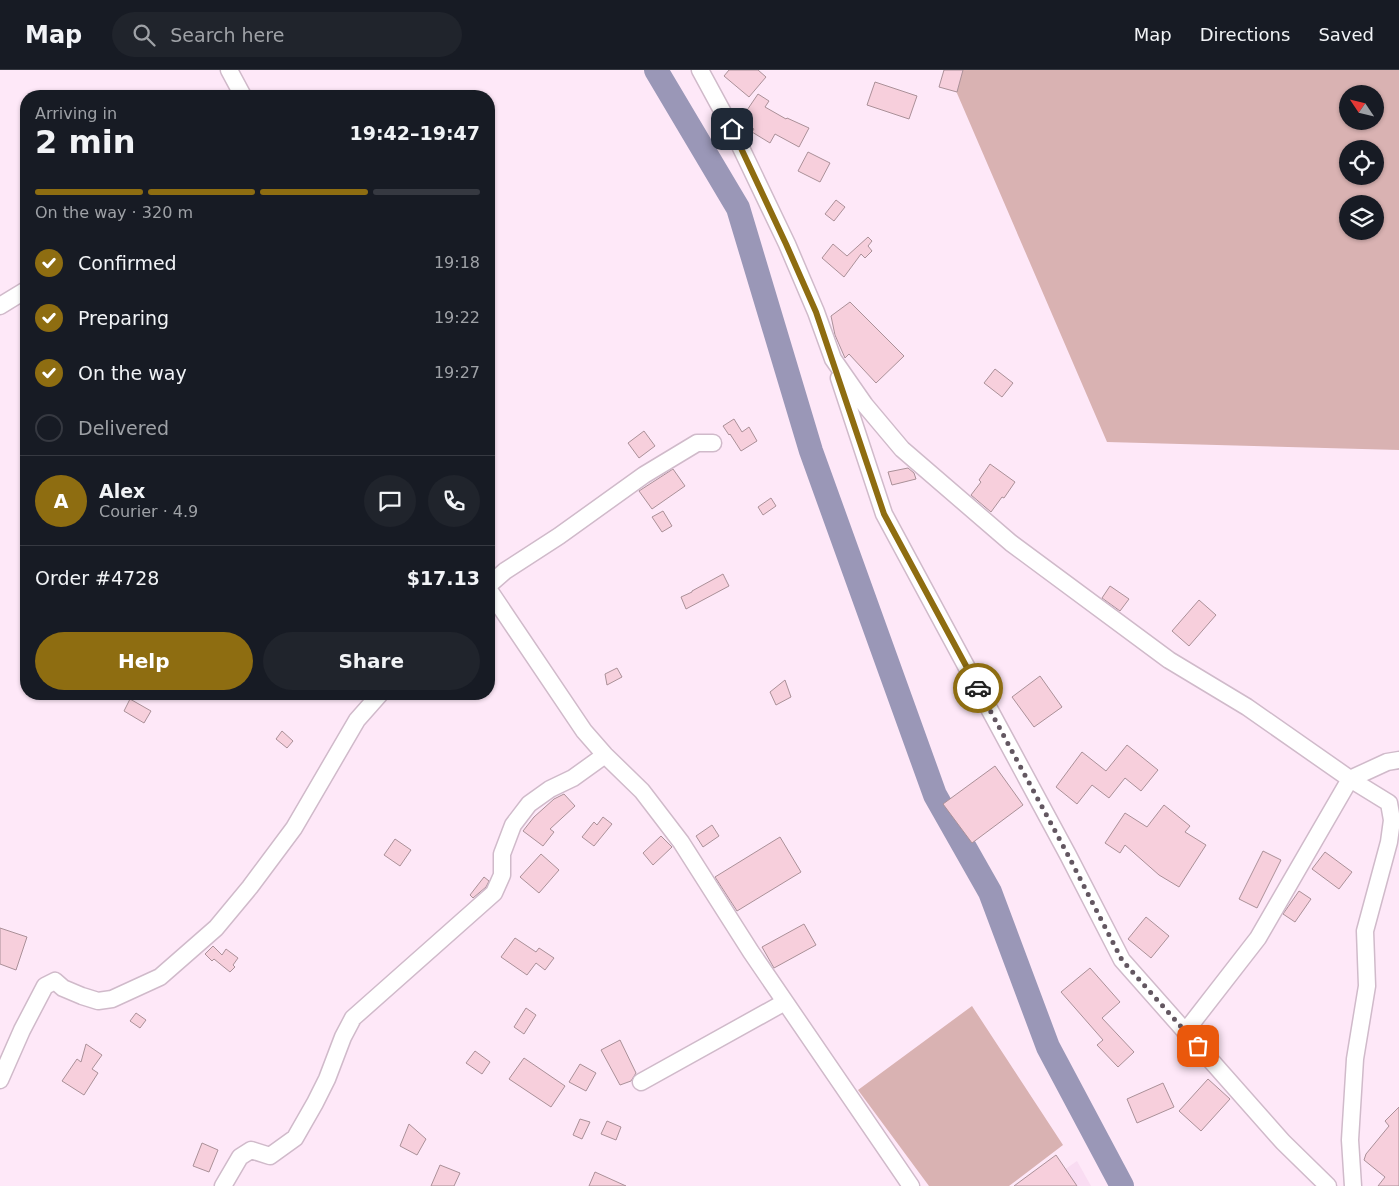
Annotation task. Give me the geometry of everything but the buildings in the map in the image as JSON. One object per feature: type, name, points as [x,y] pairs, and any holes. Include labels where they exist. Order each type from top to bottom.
[{"type":"street","points":[[229,70],[240,90]]},
{"type":"street","points":[[700,70],[732,129],[816,312],[884,514],[1068,855],[1122,960],[1283,1142],[1328,1186]]},
{"type":"street","points":[[0,306],[20,294]]},
{"type":"street","points":[[833,359],[865,405],[902,449],[1011,543],[1170,660],[1248,707],[1350,779],[1389,803],[1392,820],[1389,842],[1365,931],[1368,986],[1355,1059],[1350,1140],[1353,1186]]},
{"type":"street","points":[[495,580],[644,475],[697,443],[713,443]]},
{"type":"street","points":[[495,599],[584,731],[605,755],[642,791],[681,842],[751,952],[911,1186]]},
{"type":"street","points":[[0,1080],[44,986],[55,981],[64,988],[82,996],[98,1001],[112,999],[160,977],[216,928],[250,887],[294,828],[357,720],[375,700]]},
{"type":"street","points":[[224,1186],[240,1157],[251,1150],[270,1156],[295,1138],[316,1103],[343,1036],[353,1018],[494,894],[502,875],[502,854],[513,825],[529,804],[550,788],[573,778],[605,755]]},
{"type":"street","points":[[1185,1032],[1258,938],[1350,779],[1387,762],[1399,760]]},
{"type":"street","points":[[641,1082],[785,1002]]},
{"type":"shaded area","points":[[947,70],[1399,70],[1399,450],[1107,442]]},
{"type":"shaded area","points":[[972,1006],[1063,1145],[1009,1186],[929,1186],[858,1090]]},
{"type":"shaded area","points":[[1077,1161],[1091,1186],[1041,1186]]},
{"type":"waterway","points":[[656,70],[738,208],[811,451],[935,795],[990,892],[1048,1047],[1122,1186]]},
{"type":"way so far","points":[[978,688],[1122,960],[1198,1046]]},
{"type":"route","points":[[732,129],[816,312],[884,514],[978,688]]}]
